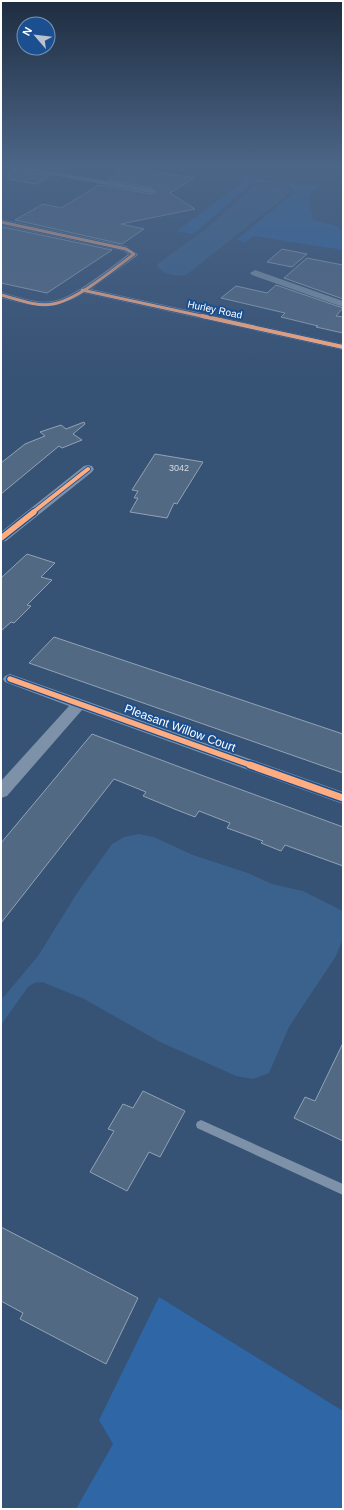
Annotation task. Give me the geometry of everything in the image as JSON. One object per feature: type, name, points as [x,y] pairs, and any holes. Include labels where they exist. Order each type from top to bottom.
[{"type":"street","points":[[1,295],[36,303],[53,304],[70,299],[134,254],[126,249],[63,235]]},
{"type":"street","points":[[255,273],[322,298],[343,304]]},
{"type":"street","name":"Hurley Road","points":[[82,290],[343,347]]},
{"type":"street","points":[[1,538],[88,468]]},
{"type":"street","name":"Pleasant Willow Court","points":[[10,679],[343,798]]},
{"type":"street","points":[[1,792],[79,704]]},
{"type":"lane","points":[[201,1125],[343,1190]]},
{"type":"shaded area","points":[[197,235],[236,235],[186,275],[166,273],[156,265]]},
{"type":"shaded area","points":[[242,235],[343,235],[343,250],[254,236],[245,242],[236,240]]},
{"type":"shaded area","points":[[139,834],[154,837],[193,855],[248,873],[272,884],[303,891],[343,911],[343,938],[336,956],[289,1027],[269,1073],[253,1079],[236,1076],[160,1042],[84,999],[42,982],[34,983],[28,987],[1,1025],[1,1000],[38,956],[77,893],[112,844],[124,837]]},
{"type":"shaded area","points":[[159,1297],[343,1411],[343,1509],[76,1509],[113,1444],[99,1420]]},
{"type":"building","points":[[1,235],[43,235],[112,250],[47,293],[1,283]]},
{"type":"building","points":[[84,235],[135,235],[122,244]]},
{"type":"building","points":[[282,249],[307,254],[292,267],[267,262]]},
{"type":"building","points":[[307,258],[343,265],[343,299],[284,278]]},
{"type":"building","points":[[276,285],[343,308],[336,316],[343,317],[343,333],[281,317],[285,313],[221,298],[236,286],[267,293]]},
{"type":"building","points":[[84,422],[85,424],[73,434],[82,440],[62,448],[59,446],[1,494],[1,463],[25,444],[45,436],[40,432],[61,425],[66,429]]},
{"type":"building","points":[[155,454],[203,462],[177,504],[174,503],[167,518],[130,512],[138,498],[134,498],[138,491],[132,490]]},
{"type":"building","points":[[27,554],[55,563],[41,577],[52,580],[27,605],[31,606],[14,623],[11,622],[1,631],[1,578]]},
{"type":"building","points":[[54,637],[343,734],[343,773],[29,663]]},
{"type":"building","points":[[92,734],[343,827],[343,866],[285,845],[281,851],[261,843],[263,841],[227,828],[230,823],[199,811],[195,817],[143,796],[146,792],[114,779],[1,923],[1,843]]},
{"type":"building","points":[[343,1043],[343,1141],[294,1118],[305,1097],[315,1101]]},
{"type":"building","points":[[143,1091],[185,1111],[160,1157],[149,1152],[127,1191],[90,1172],[114,1131],[108,1129],[123,1104],[133,1108]]},
{"type":"building","points":[[1,1227],[138,1298],[106,1364],[20,1319],[23,1313],[1,1301]]},
{"type":"cycle path","points":[[1,295],[40,304],[53,304],[61,302],[82,291],[134,254],[126,249],[63,235]]},
{"type":"cycle path","points":[[82,290],[343,347]]},
{"type":"cycle path","points":[[1,538],[88,469]]},
{"type":"cycle path","points":[[10,679],[343,798]]}]
